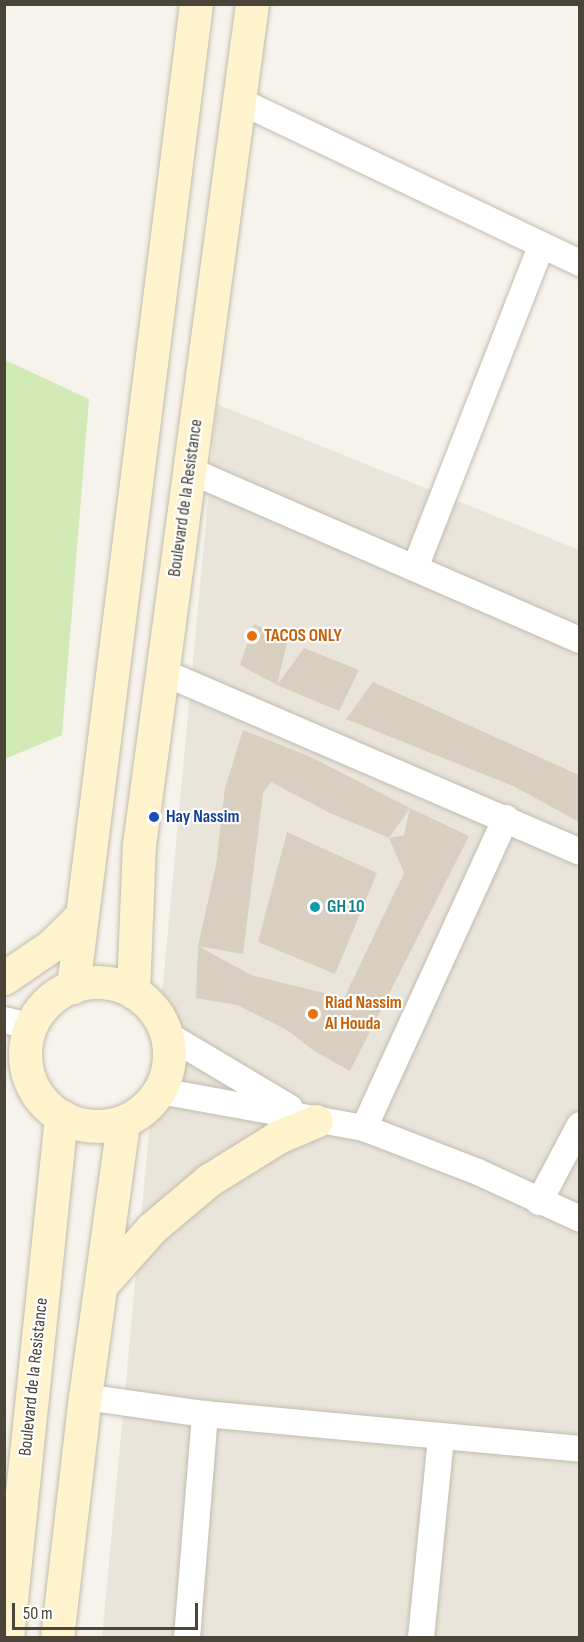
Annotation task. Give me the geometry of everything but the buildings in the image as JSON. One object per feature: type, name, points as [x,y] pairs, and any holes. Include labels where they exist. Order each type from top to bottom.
[{"type":"main road","points":[[73,987],[196,4]]},
{"type":"main road","name":"Boulevard de la Resistance","points":[[133,992],[139,845],[160,671],[191,471],[252,4]]},
{"type":"main road","points":[[4,978],[51,945],[81,916]]},
{"type":"main road","points":[[93,982],[133,992],[159,1018],[166,1034],[168,1063],[160,1091],[144,1109],[123,1122],[102,1126],[81,1125],[61,1116],[44,1103],[26,1066],[18,1023],[73,987],[93,982]]},
{"type":"main road","name":"Boulevard de la Resistance","points":[[7,1638],[61,1116]]},
{"type":"main road","points":[[102,1284],[152,1228],[208,1179],[311,1119]]},
{"type":"main road","points":[[57,1638],[85,1397],[123,1122]]},
{"type":"street","points":[[238,100],[579,263]]},
{"type":"street","points":[[415,568],[541,246]]},
{"type":"street","points":[[191,471],[579,640]]},
{"type":"street","points":[[160,671],[506,818],[579,852]]},
{"type":"street","points":[[364,1128],[506,818]]},
{"type":"street","points":[[166,1034],[311,1119]]},
{"type":"street","points":[[160,1091],[364,1128],[478,1172],[579,1219]]},
{"type":"street","points":[[539,1202],[579,1125]]},
{"type":"street","points":[[85,1397],[205,1414],[579,1449]]},
{"type":"street","points":[[187,1638],[205,1414]]},
{"type":"street","points":[[421,1638],[441,1436]]},
{"type":"shaded area","points":[[217,404],[579,550],[579,1637],[102,1638]]},
{"type":"green space","points":[[5,360],[89,399],[62,735],[5,759]]},
{"type":"place","name":"TACOS ONLY","points":[[252,636]]},
{"type":"place","name":"Hay Nassim","points":[[154,817]]},
{"type":"place","name":"GH 10","points":[[315,907]]},
{"type":"place","name":"Riad Nassim Al Houda","points":[[313,1014]]}]
